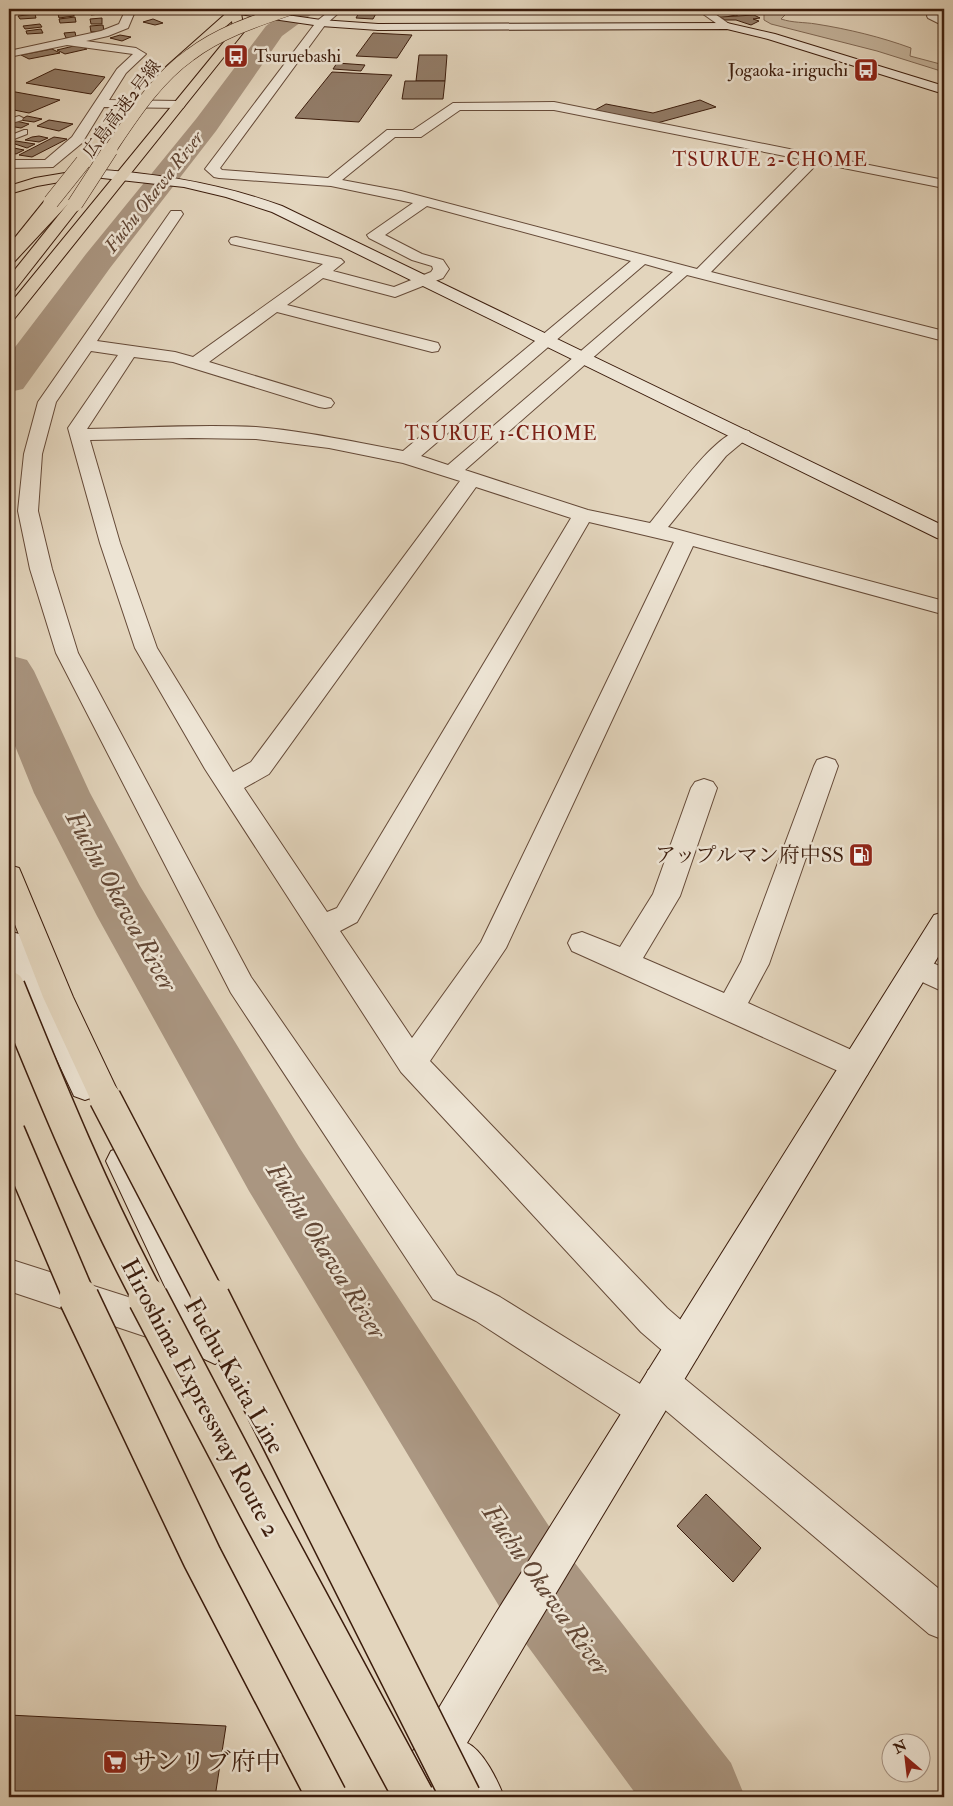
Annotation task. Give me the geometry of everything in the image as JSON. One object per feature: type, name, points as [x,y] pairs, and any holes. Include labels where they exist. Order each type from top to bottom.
[{"type":"main road","name":"広島高速2号線","points":[[9,255],[148,80],[175,51],[200,34],[256,9]]},
{"type":"main road","name":"広島高速2号線","points":[[9,287],[75,204],[148,99],[178,64],[196,51],[234,30],[290,9]]},
{"type":"main road","points":[[9,259],[89,173],[136,104],[181,57],[233,10],[239,31],[9,315]]},
{"type":"main road","points":[[9,190],[35,182],[89,173]]},
{"type":"main road","points":[[9,875],[58,997],[105,1098],[238,1352],[461,1797]]},
{"type":"main road","name":"Hiroshima Expressway Route 2","points":[[9,987],[60,1114],[118,1242],[413,1797]]},
{"type":"main road","points":[[9,1132],[64,1268]]},
{"type":"main road","points":[[9,1168],[64,1268],[202,1557],[327,1797]]},
{"type":"street","points":[[9,54],[104,34],[124,26],[131,9]]},
{"type":"street","points":[[338,9],[319,23],[212,169],[219,174],[331,182],[396,194],[944,336]]},
{"type":"street","points":[[702,9],[727,26]]},
{"type":"street","points":[[934,9],[932,16],[944,23]]},
{"type":"street","points":[[233,10],[319,23],[378,26],[727,26],[771,36],[944,90]]},
{"type":"street","points":[[9,164],[48,164],[77,140],[120,71],[140,54],[136,50],[67,42]]},
{"type":"street","points":[[100,103],[179,105]]},
{"type":"street","points":[[331,182],[392,133],[416,134],[457,106],[554,106],[651,127],[944,184]]},
{"type":"street","points":[[450,473],[582,358],[692,272],[816,158]]},
{"type":"street","points":[[89,173],[122,175],[199,186],[235,195],[277,209],[944,534]]},
{"type":"street","points":[[321,273],[395,292],[437,275],[441,269],[438,263],[417,257],[374,235],[424,202]]},
{"type":"street","points":[[176,214],[48,402],[33,454],[28,511],[67,654],[241,985],[445,1288],[653,1396],[941,1608]]},
{"type":"street","points":[[196,363],[336,262],[236,241]]},
{"type":"street","points":[[408,458],[642,259]]},
{"type":"street","points":[[275,307],[432,347]]},
{"type":"street","points":[[87,345],[175,357],[325,403]]},
{"type":"street","points":[[128,351],[77,428],[110,543],[146,648],[229,785],[412,1063],[654,1320],[684,1346]]},
{"type":"street","points":[[79,435],[192,432],[256,433],[329,442],[408,458],[583,515],[655,530],[942,606]]},
{"type":"street","points":[[655,530],[718,452],[742,435]]},
{"type":"street","points":[[229,785],[260,768],[471,480]]},
{"type":"street","points":[[322,927],[347,915],[583,515]]},
{"type":"street","points":[[412,1063],[492,948],[686,538]]},
{"type":"street","points":[[730,1008],[755,964],[826,766]]},
{"type":"street","points":[[626,962],[666,896],[704,788]]},
{"type":"street","points":[[413,1797],[488,1665],[856,1066],[931,974],[944,923]]},
{"type":"street","name":"Fuchu Kaita Line","points":[[9,942],[63,1041],[193,1309],[482,1797]]},
{"type":"street","points":[[582,943],[856,1066]]},
{"type":"street","points":[[9,1275],[147,1320],[193,1309]]},
{"type":"lane","points":[[9,122],[19,118]]},
{"type":"lane","points":[[9,139],[24,132]]},
{"type":"shaded area","points":[[764,9],[791,9],[781,19],[840,28],[900,44],[911,48],[910,56],[944,65],[944,72],[877,51],[771,24],[764,20]]},
{"type":"building","points":[[90,9],[100,9],[100,14],[91,15]]},
{"type":"building","points":[[727,9],[748,9],[736,16],[720,13]]},
{"type":"building","points":[[378,10],[373,19],[356,18],[360,11]]},
{"type":"building","points":[[74,12],[74,16],[59,18],[58,14]]},
{"type":"building","points":[[35,14],[36,18],[20,19],[18,16]]},
{"type":"building","points":[[754,15],[760,18],[753,19],[759,21],[751,25],[736,20],[725,20],[720,17]]},
{"type":"building","points":[[75,17],[76,22],[60,23],[59,19]]},
{"type":"building","points":[[102,18],[102,24],[91,24],[90,19]]},
{"type":"building","points":[[153,19],[163,23],[155,25],[143,22]]},
{"type":"building","points":[[40,24],[42,27],[25,29],[23,26]]},
{"type":"building","points":[[103,25],[104,31],[91,32],[90,26]]},
{"type":"building","points":[[41,29],[43,33],[27,34],[26,31]]},
{"type":"building","points":[[75,32],[76,37],[66,38],[64,33]]},
{"type":"building","points":[[373,33],[412,35],[397,58],[356,56]]},
{"type":"building","points":[[120,35],[131,37],[122,41],[110,38]]},
{"type":"building","points":[[78,45],[87,49],[65,54],[57,50]]},
{"type":"building","points":[[52,49],[60,53],[29,59],[21,55]]},
{"type":"building","points":[[419,55],[447,55],[445,81],[416,81]]},
{"type":"building","points":[[337,63],[365,65],[361,71],[333,69]]},
{"type":"building","points":[[55,69],[105,77],[91,94],[26,83]]},
{"type":"building","points":[[332,72],[392,75],[359,122],[295,118]]},
{"type":"building","points":[[405,81],[445,81],[443,99],[402,99]]},
{"type":"building","points":[[9,91],[60,100],[29,113],[9,109]]},
{"type":"building","points":[[700,100],[716,107],[657,123],[595,110],[606,104],[653,113]]},
{"type":"building","points":[[27,116],[42,119],[34,122],[20,120]]},
{"type":"building","points":[[49,120],[73,124],[59,131],[37,126]]},
{"type":"building","points":[[16,121],[29,124],[21,128],[9,126]]},
{"type":"building","points":[[32,137],[48,138],[39,142],[25,140]]},
{"type":"building","points":[[54,137],[67,139],[32,157],[19,155]]},
{"type":"building","points":[[16,141],[35,144],[27,148],[12,143]]},
{"type":"building","points":[[9,147],[24,150],[16,154],[9,152]]},
{"type":"building","points":[[706,1494],[761,1548],[733,1582],[677,1526]]},
{"type":"building","name":"サンリブ府中","points":[[9,1715],[226,1726],[215,1797],[9,1797]]},
{"type":"waterway","name":"Fuchu Okawa River","points":[[9,381],[98,261],[206,125],[274,31],[304,9]]},
{"type":"waterway","name":"Fuchu Okawa River","points":[[9,671],[62,793],[118,900],[274,1169],[533,1580],[697,1797]]},
{"type":"place","name":"Tsuruebashi","points":[[236,56]]},
{"type":"place","name":"Jogaoka-iriguchi","points":[[866,70]]},
{"type":"place","name":"アップルマン府中SS","points":[[861,855]]},
{"type":"place","name":"サンリブ府中","points":[[115,1762]]},
{"type":"district","name":"TSURUE 2-CHOME","points":[[770,160]]},
{"type":"district","name":"TSURUE 1-CHOME","points":[[501,434]]}]
